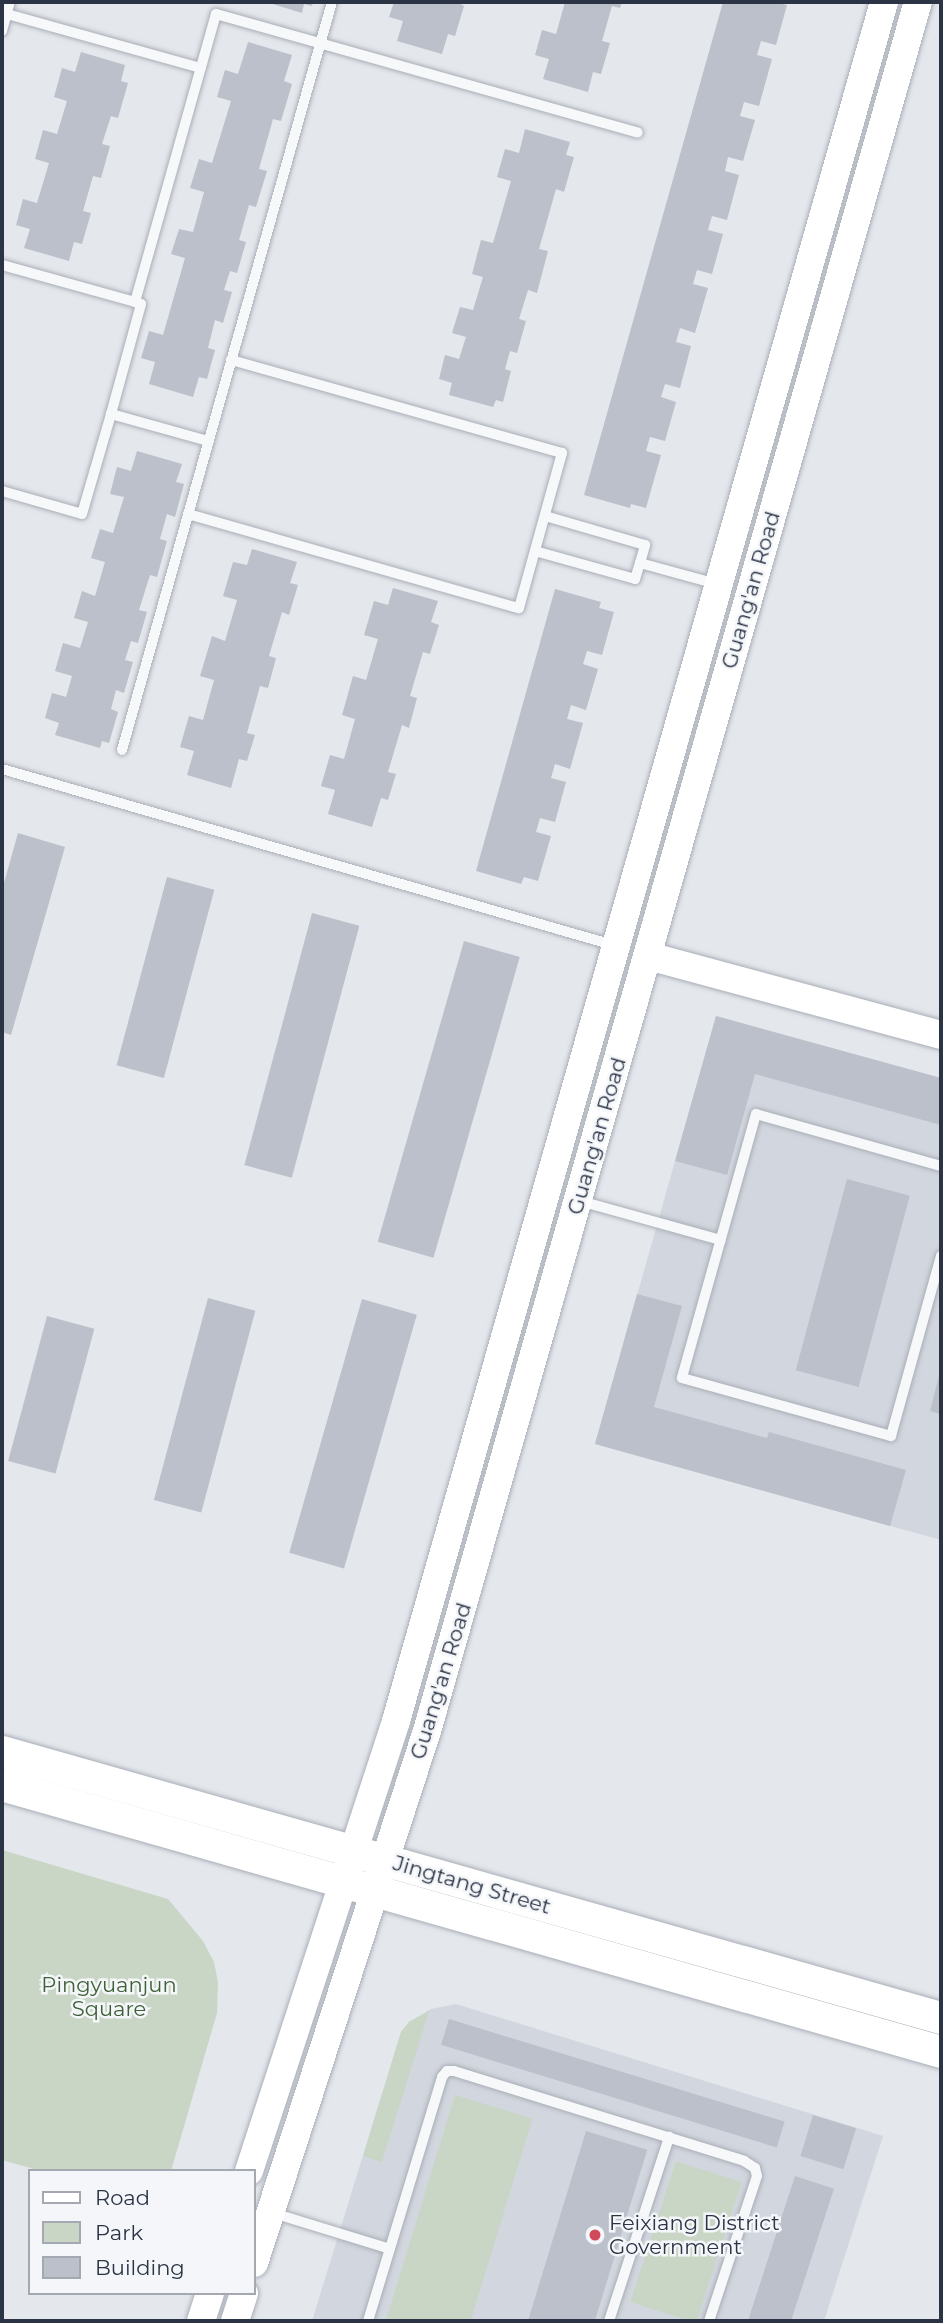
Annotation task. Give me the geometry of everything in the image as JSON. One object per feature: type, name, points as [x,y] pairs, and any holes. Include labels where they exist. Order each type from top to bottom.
[{"type":"main road","name":"Guang'an Road","points":[[250,2169],[400,1709],[884,2]]},
{"type":"main road","name":"Guang'an Road","points":[[256,2257],[427,1731],[918,2]]},
{"type":"main road","points":[[648,956],[941,1035]]},
{"type":"main road","name":"Jingtang Street","points":[[2,1752],[941,2018]]},
{"type":"main road","name":"Jingtang Street","points":[[2,1785],[941,2052]]},
{"type":"main road","points":[[201,2321],[209,2295]]},
{"type":"main road","points":[[235,2321],[243,2295]]},
{"type":"lane","points":[[2,31],[10,2]]},
{"type":"lane","points":[[122,750],[332,2]]},
{"type":"lane","points":[[7,14],[201,68]]},
{"type":"lane","points":[[135,302],[216,14],[638,132]]},
{"type":"lane","points":[[2,265],[141,304],[82,514],[2,491]]},
{"type":"lane","points":[[188,514],[519,608],[545,516],[562,453],[231,360]]},
{"type":"lane","points":[[110,414],[208,441]]},
{"type":"lane","points":[[535,551],[635,579],[640,563],[645,545],[545,516]]},
{"type":"lane","points":[[640,563],[719,585]]},
{"type":"lane","points":[[2,769],[617,946]]},
{"type":"lane","points":[[941,1166],[756,1114],[682,1378],[891,1436],[941,1256]]},
{"type":"lane","points":[[579,1200],[721,1240]]},
{"type":"lane","points":[[368,2321],[442,2077],[447,2071],[454,2071],[744,2161],[755,2168],[757,2176],[709,2321]]},
{"type":"lane","points":[[609,2321],[668,2137]]},
{"type":"lane","points":[[270,2212],[390,2249]]},
{"type":"shaded area","points":[[716,1016],[941,1078],[941,1540],[595,1444]]},
{"type":"shaded area","name":"Feixiang District Government","points":[[456,2004],[883,2136],[824,2321],[312,2321],[401,2032],[409,2022],[431,2009]]},
{"type":"green space","name":"Pingyuanjun Square","points":[[2,1850],[168,1899],[203,1941],[214,1962],[218,1982],[217,2013],[172,2169],[34,2169],[2,2160]]},
{"type":"green space","points":[[429,2011],[382,2162],[363,2156],[401,2032],[409,2022]]},
{"type":"green space","points":[[455,2095],[532,2119],[471,2321],[386,2321]]},
{"type":"green space","points":[[676,2161],[742,2182],[697,2321],[630,2302]]},
{"type":"building","points":[[266,2],[313,2],[312,6],[304,4],[302,13]]},
{"type":"building","points":[[394,2],[457,2],[464,6],[455,36],[448,34],[442,54],[397,41],[403,21],[389,17]]},
{"type":"building","points":[[565,2],[622,2],[620,8],[612,6],[602,41],[610,43],[601,74],[593,72],[588,92],[543,79],[549,59],[535,55],[542,30],[556,34]]},
{"type":"building","points":[[723,2],[775,2],[787,5],[776,45],[761,41],[757,55],[772,59],[759,106],[744,102],[740,116],[755,120],[743,161],[728,157],[725,171],[739,175],[727,220],[712,216],[708,230],[723,234],[712,274],[697,270],[693,284],[708,288],[695,333],[680,328],[676,342],[691,346],[680,388],[665,384],[661,397],[676,402],[665,441],[650,437],[646,451],[661,455],[646,508],[631,504],[630,508],[584,495]]},
{"type":"building","points":[[248,42],[292,55],[284,81],[292,84],[281,121],[273,119],[259,169],[267,171],[256,207],[249,205],[239,240],[246,242],[237,273],[230,271],[224,290],[232,292],[223,323],[215,320],[208,348],[215,350],[207,379],[199,377],[193,397],[149,384],[155,362],[141,358],[149,331],[163,335],[185,258],[171,254],[179,229],[193,232],[204,192],[190,188],[199,159],[212,163],[231,101],[217,97],[225,70],[238,74]]},
{"type":"building","points":[[81,52],[125,65],[121,81],[128,83],[118,118],[111,116],[102,144],[110,146],[101,178],[93,176],[83,211],[91,213],[82,244],[74,242],[69,261],[24,248],[30,229],[16,225],[23,199],[37,203],[49,163],[35,159],[43,130],[57,134],[67,101],[54,97],[62,68],[75,72]]},
{"type":"building","points":[[525,129],[570,142],[566,155],[574,157],[564,192],[556,189],[539,249],[548,251],[537,293],[528,290],[519,319],[526,321],[517,353],[510,351],[505,369],[511,371],[503,402],[496,400],[493,407],[449,395],[452,383],[439,379],[445,355],[459,359],[466,337],[452,333],[460,307],[473,310],[483,277],[472,274],[481,240],[493,243],[511,181],[497,177],[505,149],[519,153]]},
{"type":"building","points":[[137,451],[182,464],[176,482],[184,484],[175,517],[167,514],[160,539],[167,541],[157,577],[150,575],[139,610],[147,612],[138,643],[131,641],[125,660],[133,662],[124,693],[116,690],[111,709],[118,712],[109,743],[102,741],[100,748],[55,735],[59,723],[45,718],[52,693],[66,697],[72,676],[55,671],[63,643],[80,648],[88,622],[74,618],[82,591],[95,596],[105,562],[91,558],[100,529],[113,533],[124,497],[110,494],[117,467],[131,471]]},
{"type":"building","points":[[252,549],[297,562],[290,583],[298,585],[289,615],[282,612],[269,656],[276,658],[268,688],[260,686],[247,733],[255,735],[247,761],[239,759],[231,788],[187,775],[194,751],[180,747],[189,716],[203,720],[214,680],[200,676],[212,636],[225,641],[237,600],[223,596],[233,562],[247,565]]},
{"type":"building","points":[[393,588],[438,601],[431,622],[439,625],[430,654],[423,652],[410,696],[417,698],[409,728],[402,725],[388,772],[396,774],[388,800],[381,798],[372,827],[328,814],[335,790],[321,786],[330,755],[344,759],[355,719],[342,715],[353,676],[366,680],[378,639],[364,635],[374,601],[388,605]]},
{"type":"building","points":[[555,589],[601,602],[599,608],[614,612],[602,655],[587,651],[583,664],[598,669],[586,710],[571,705],[567,719],[583,723],[570,769],[555,764],[551,778],[566,782],[555,822],[540,818],[536,832],[551,836],[538,881],[524,877],[521,884],[476,871]]},
{"type":"building","points":[[18,833],[65,847],[11,1035],[2,1032],[2,890]]},
{"type":"building","points":[[167,877],[214,890],[164,1078],[117,1065]]},
{"type":"building","points":[[312,913],[359,926],[292,1178],[244,1165]]},
{"type":"building","points":[[464,941],[520,957],[433,1258],[378,1242]]},
{"type":"building","points":[[716,1016],[941,1078],[941,1125],[755,1074],[727,1175],[675,1161]]},
{"type":"building","points":[[847,1179],[910,1196],[859,1387],[796,1370]]},
{"type":"building","points":[[637,1294],[682,1306],[654,1407],[767,1438],[769,1432],[906,1470],[890,1526],[595,1444]]},
{"type":"building","points":[[208,1298],[255,1311],[201,1513],[154,1500]]},
{"type":"building","points":[[362,1299],[417,1315],[344,1568],[289,1553]]},
{"type":"building","points":[[47,1316],[94,1329],[56,1474],[8,1461]]},
{"type":"building","points":[[941,1372],[941,1414],[930,1411]]},
{"type":"building","points":[[449,2019],[785,2122],[777,2147],[441,2045]]},
{"type":"building","points":[[813,2115],[856,2128],[843,2169],[800,2156]]},
{"type":"building","points":[[586,2131],[647,2150],[595,2321],[528,2321]]},
{"type":"building","points":[[795,2176],[834,2189],[791,2321],[748,2321]]},
{"type":"place","name":"Feixiang District Government","points":[[595,2235]]}]
